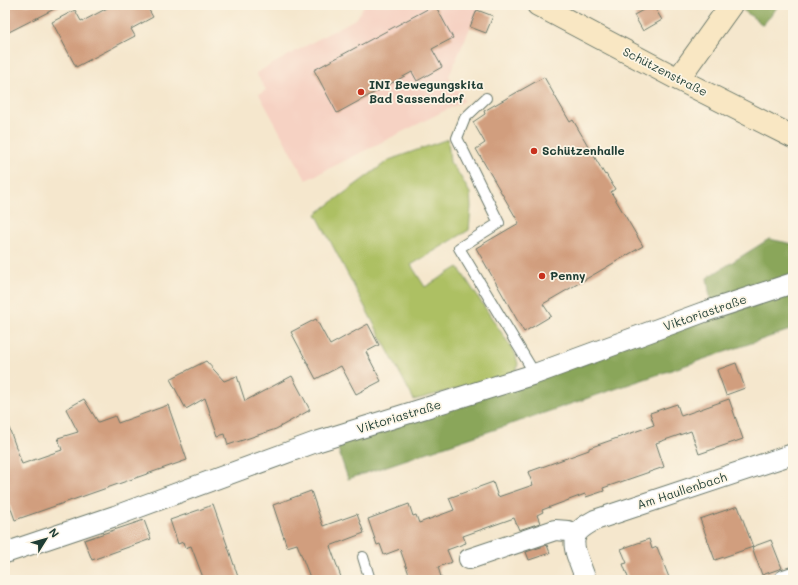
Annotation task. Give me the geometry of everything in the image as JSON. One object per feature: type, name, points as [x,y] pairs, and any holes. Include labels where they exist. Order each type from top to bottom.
[{"type":"street","name":"Schützenstraße","points":[[538,5],[678,79],[793,137]]},
{"type":"street","points":[[678,79],[731,5]]},
{"type":"street","name":"Viktoriastraße","points":[[5,553],[115,516],[316,442],[535,374],[704,312],[793,283]]},
{"type":"street","name":"Am Haullenbach","points":[[576,535],[580,530],[595,520],[793,454]]},
{"type":"street","points":[[469,559],[555,530],[568,531],[576,535],[574,546],[586,580]]},
{"type":"street","points":[[784,580],[793,577]]},
{"type":"lane","points":[[486,98],[465,118],[457,138],[498,223],[458,248],[535,374]]},
{"type":"lane","points":[[363,557],[370,580]]},
{"type":"shaded area","name":"INI Bewegungskita Bad Sassendorf","points":[[364,5],[480,5],[449,76],[464,101],[306,180],[259,94],[266,90],[256,73],[357,18]]},
{"type":"green space","points":[[741,5],[779,5],[763,25],[739,7]]},
{"type":"green space","points":[[448,139],[450,162],[470,193],[471,207],[469,230],[411,265],[425,287],[458,267],[515,353],[518,364],[516,371],[510,375],[414,400],[316,214],[389,160]]},
{"type":"green space","points":[[769,239],[793,244],[793,276],[711,304],[707,278]]},
{"type":"green space","points":[[793,288],[793,329],[348,479],[336,443]]},
{"type":"building","points":[[5,5],[62,5],[5,34]]},
{"type":"building","points":[[113,5],[146,5],[153,17],[131,29],[135,36],[76,67],[52,22],[75,10],[81,21],[83,21]]},
{"type":"building","points":[[435,5],[453,38],[432,49],[442,67],[417,81],[412,72],[337,113],[314,70]]},
{"type":"building","points":[[652,5],[662,20],[643,31],[634,15]]},
{"type":"building","points":[[477,10],[493,16],[486,33],[470,27]]},
{"type":"building","points":[[544,77],[570,122],[573,120],[605,175],[606,174],[615,189],[611,192],[643,246],[543,304],[551,316],[524,332],[476,248],[519,223],[476,149],[485,143],[473,122],[485,114],[484,111]]},
{"type":"building","points":[[316,319],[330,345],[368,324],[379,345],[366,352],[381,381],[356,394],[341,366],[316,379],[291,332]]},
{"type":"building","points":[[206,361],[224,381],[237,376],[245,401],[292,376],[310,410],[276,429],[228,445],[225,434],[218,436],[205,398],[186,409],[170,379]]},
{"type":"building","points":[[736,363],[745,388],[726,395],[717,370]]},
{"type":"building","points":[[84,399],[98,422],[115,416],[118,423],[168,405],[187,460],[15,520],[5,492],[5,425],[8,425],[22,464],[62,450],[58,438],[78,432],[66,409]]},
{"type":"building","points":[[729,399],[743,439],[699,454],[691,431],[656,443],[664,467],[603,488],[604,491],[586,497],[585,494],[542,510],[543,512],[537,515],[540,523],[519,530],[514,518],[463,536],[466,543],[447,550],[452,562],[438,567],[442,580],[411,580],[400,549],[384,555],[380,544],[377,545],[368,519],[409,504],[413,516],[416,515],[419,523],[454,510],[449,498],[493,482],[498,497],[533,485],[528,472],[654,425],[650,413],[677,404],[681,416]]},
{"type":"building","points":[[311,491],[323,526],[357,514],[364,533],[330,546],[342,580],[311,580],[297,544],[287,547],[273,505]]},
{"type":"building","points":[[213,505],[239,580],[204,580],[191,546],[185,548],[183,542],[178,544],[170,520]]},
{"type":"building","points":[[738,506],[753,547],[715,560],[700,519]]},
{"type":"building","points":[[144,520],[151,539],[92,560],[84,540]]},
{"type":"building","points":[[649,539],[652,549],[657,547],[670,580],[629,580],[623,564],[627,563],[621,549]]},
{"type":"building","points":[[771,540],[782,568],[762,575],[752,547]]},
{"type":"building","points":[[547,545],[550,553],[529,560],[526,552]]},
{"type":"place","name":"INI Bewegungskita Bad Sassendorf","points":[[361,92]]},
{"type":"place","name":"Schützenhalle","points":[[534,151]]},
{"type":"place","name":"Penny","points":[[542,276]]}]
